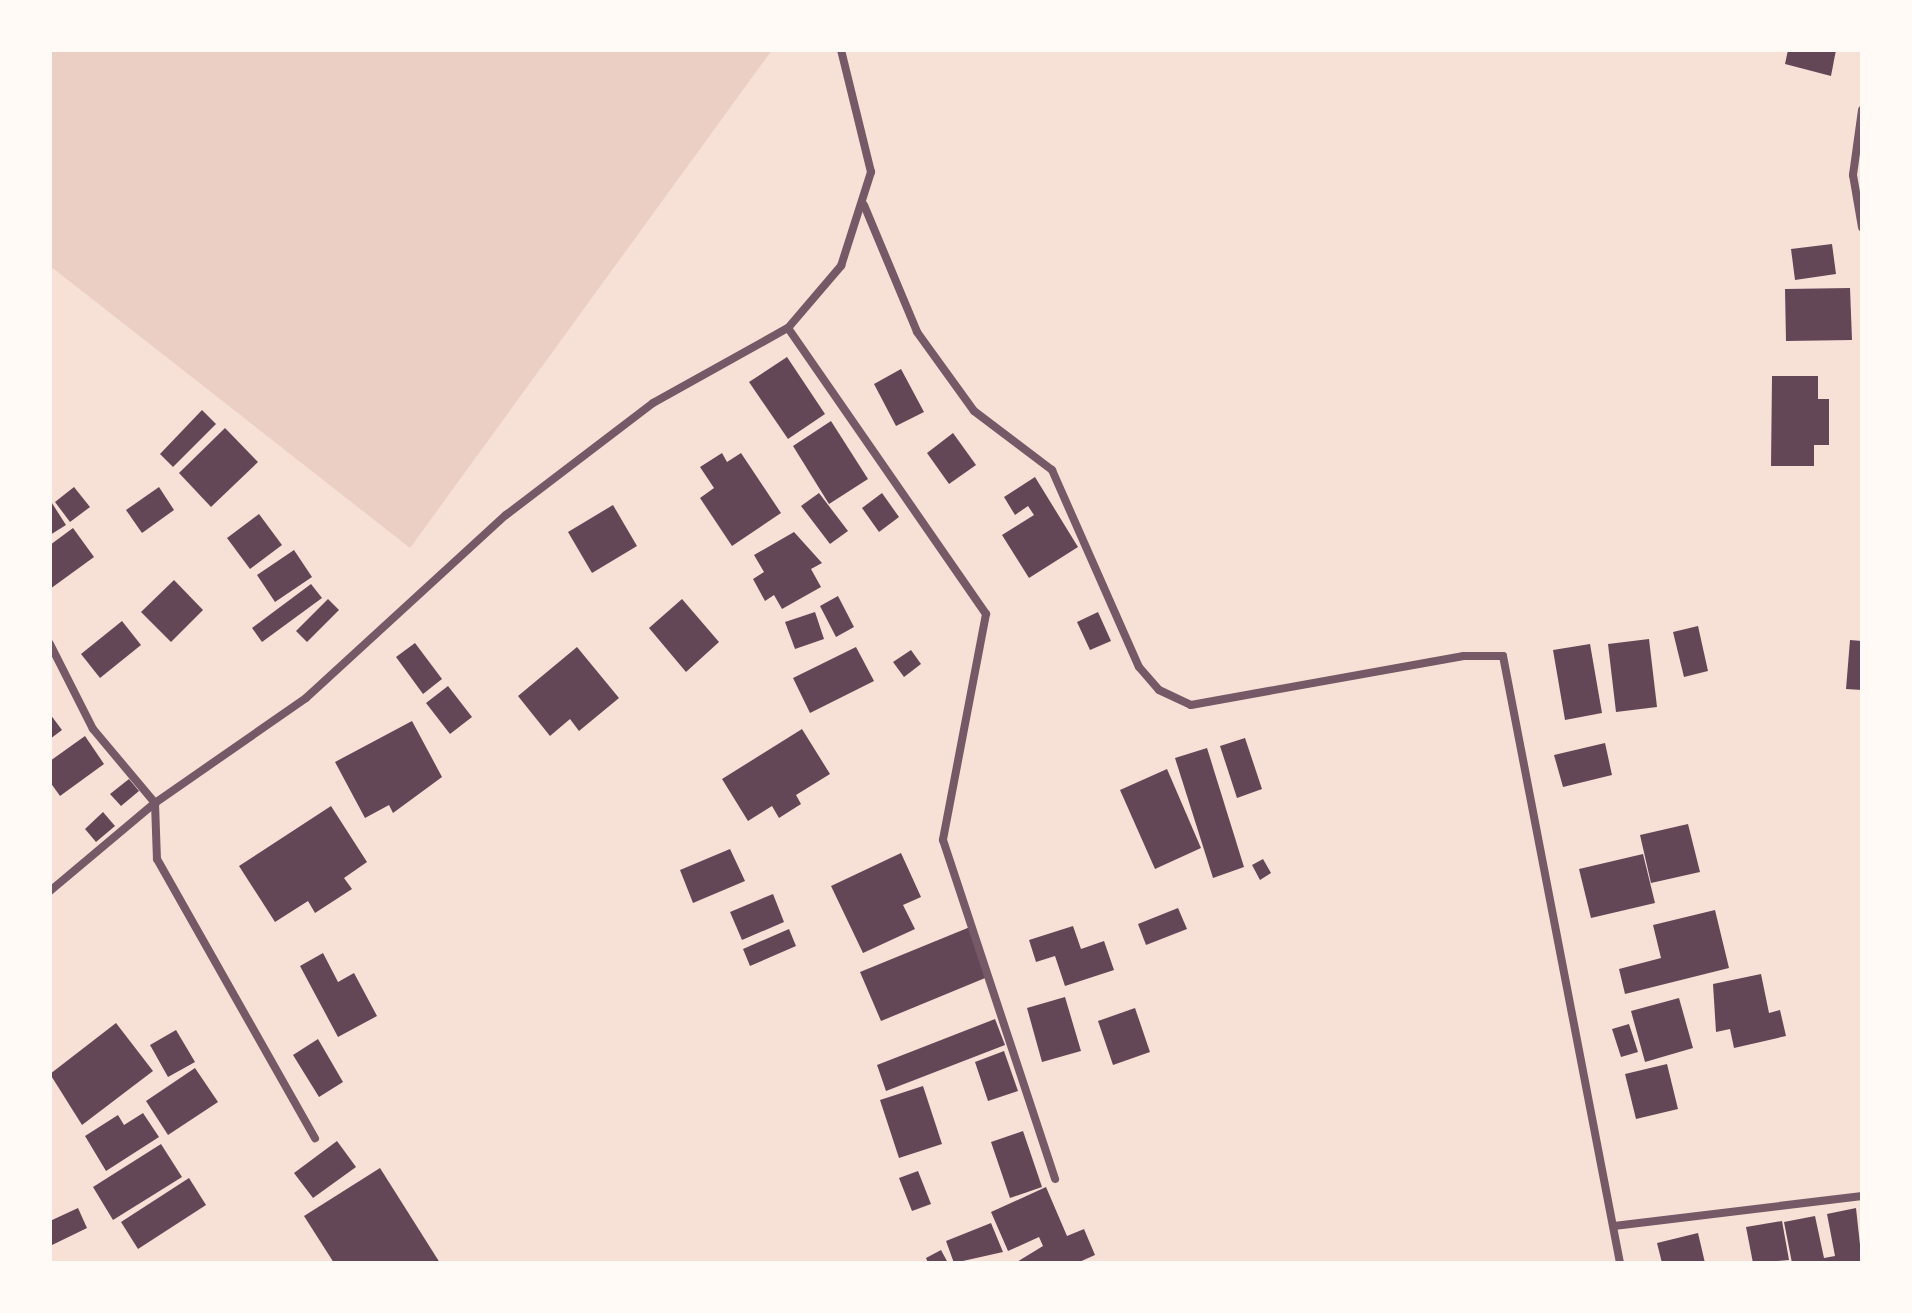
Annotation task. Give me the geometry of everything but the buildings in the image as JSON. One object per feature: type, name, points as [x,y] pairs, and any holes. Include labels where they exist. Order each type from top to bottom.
[{"type":"street","points":[[50,891],[155,803],[306,698],[506,515],[653,403],[788,328],[841,266],[864,205],[871,172],[841,50]]},
{"type":"street","points":[[1862,110],[1853,175],[1862,227]]},
{"type":"street","points":[[864,205],[917,332],[974,411],[1052,470],[1139,667],[1159,690],[1191,705],[1464,656],[1503,656],[1620,1263]]},
{"type":"street","points":[[788,328],[986,614],[943,840],[1055,1179]]},
{"type":"street","points":[[50,644],[93,729],[155,803],[157,859],[315,1138]]},
{"type":"street","points":[[1614,1226],[1862,1196]]},
{"type":"shaded area","points":[[50,50],[772,50],[410,548],[50,266]]}]
